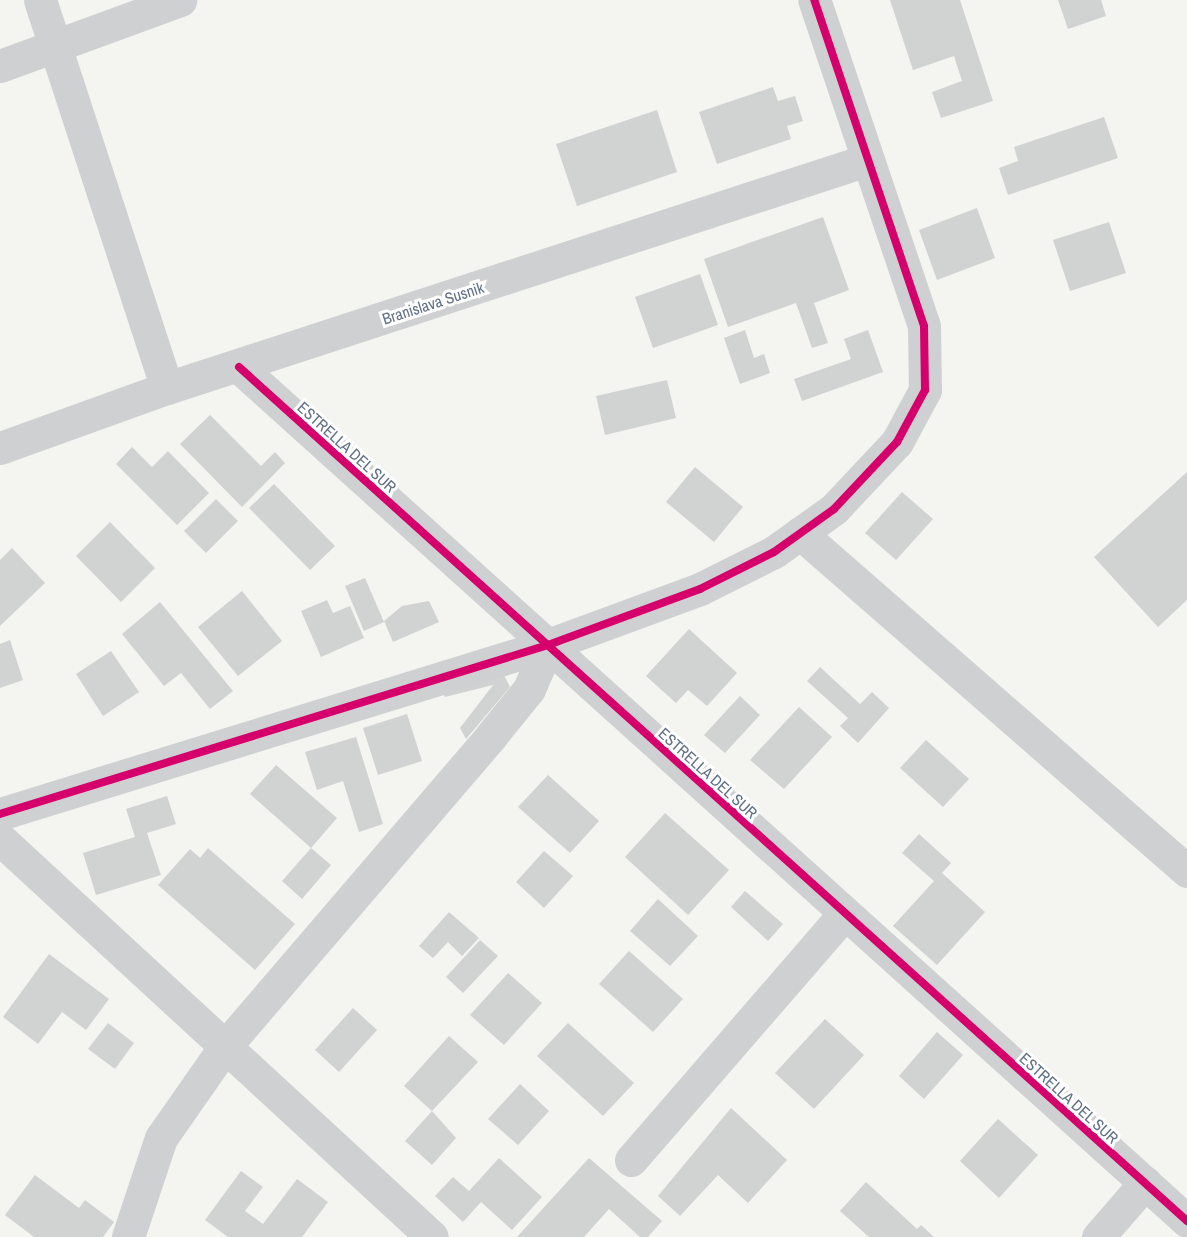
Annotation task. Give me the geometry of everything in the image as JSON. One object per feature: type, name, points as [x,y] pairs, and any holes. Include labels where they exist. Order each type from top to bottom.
[{"type":"street","points":[[40,0],[167,388]]},
{"type":"street","points":[[0,66],[55,48],[180,0]]},
{"type":"street","points":[[0,814],[548,645],[700,589],[800,533],[834,508],[897,442],[925,390],[924,326],[814,0]]},
{"type":"street","name":"Branislava Susnik","points":[[0,448],[167,388],[238,367],[867,160]]},
{"type":"street","name":"ESTRELLA DEL SUR","points":[[238,367],[548,645],[843,915],[1187,1221]]},
{"type":"street","points":[[800,533],[1187,871]]},
{"type":"street","points":[[128,1237],[161,1138],[224,1048],[529,689],[548,645]]},
{"type":"street","points":[[0,839],[224,1048],[432,1237]]},
{"type":"street","points":[[631,1160],[843,915]]},
{"type":"street","points":[[1098,1237],[1145,1183]]},
{"type":"building","points":[[890,0],[960,0],[993,101],[941,118],[932,92],[962,81],[954,56],[913,70]]},
{"type":"building","points":[[1058,0],[1101,0],[1106,16],[1068,29]]},
{"type":"building","points":[[773,87],[778,101],[795,96],[803,121],[787,126],[791,139],[717,164],[699,112]]},
{"type":"building","points":[[657,110],[677,172],[577,206],[556,144]]},
{"type":"building","points":[[1104,117],[1118,158],[1008,195],[999,168],[1018,161],[1014,147]]},
{"type":"building","points":[[977,208],[995,258],[937,280],[919,230]]},
{"type":"building","points":[[823,217],[849,290],[814,303],[828,343],[812,348],[796,303],[728,327],[704,259]]},
{"type":"building","points":[[1109,222],[1126,273],[1070,291],[1053,240]]},
{"type":"building","points":[[700,274],[718,325],[653,348],[635,297]]},
{"type":"building","points":[[745,330],[754,358],[764,354],[770,373],[740,384],[724,338]]},
{"type":"building","points":[[868,330],[883,372],[802,401],[794,379],[851,359],[844,339]]},
{"type":"building","points":[[667,380],[676,418],[605,435],[596,396]]},
{"type":"building","points":[[210,415],[261,466],[275,452],[285,463],[242,507],[180,444]]},
{"type":"building","points":[[132,447],[152,467],[168,451],[209,493],[177,525],[116,464]]},
{"type":"building","points":[[695,467],[743,507],[714,542],[666,502]]},
{"type":"building","points":[[1187,472],[1187,600],[1158,627],[1094,557]]},
{"type":"building","points":[[274,484],[335,546],[310,570],[249,508]]},
{"type":"building","points":[[902,492],[933,519],[896,560],[865,533]]},
{"type":"building","points":[[216,499],[238,521],[206,553],[184,531]]},
{"type":"building","points":[[110,522],[155,568],[121,602],[76,556]]},
{"type":"building","points":[[12,548],[45,583],[0,626],[0,560]]},
{"type":"building","points":[[365,578],[384,622],[364,631],[345,586]]},
{"type":"building","points":[[242,591],[282,641],[238,676],[198,627]]},
{"type":"building","points":[[327,600],[333,613],[350,606],[364,638],[321,657],[301,611]]},
{"type":"building","points":[[429,601],[439,622],[393,642],[384,621],[402,606]]},
{"type":"building","points":[[160,602],[233,691],[210,709],[181,673],[164,686],[122,634]]},
{"type":"building","points":[[689,629],[737,673],[707,706],[688,690],[676,703],[646,676]]},
{"type":"building","points":[[10,640],[23,680],[0,688],[0,644]]},
{"type":"building","points":[[111,651],[139,692],[103,716],[76,674]]},
{"type":"building","points":[[499,665],[510,687],[466,739],[460,728],[493,685],[445,697],[440,687]]},
{"type":"building","points":[[820,667],[860,704],[872,692],[889,708],[858,743],[840,726],[848,718],[807,681]]},
{"type":"building","points":[[740,696],[760,715],[725,753],[704,735]]},
{"type":"building","points":[[799,707],[832,737],[784,789],[750,760]]},
{"type":"building","points":[[407,714],[422,761],[378,775],[363,728]]},
{"type":"building","points":[[356,737],[383,824],[359,832],[343,781],[317,790],[305,752]]},
{"type":"building","points":[[926,740],[969,779],[943,807],[900,768]]},
{"type":"building","points":[[276,765],[337,818],[311,848],[250,794]]},
{"type":"building","points":[[548,775],[599,821],[570,853],[518,807]]},
{"type":"building","points":[[167,796],[176,824],[147,833],[161,875],[96,895],[83,853],[135,837],[126,809]]},
{"type":"building","points":[[665,813],[729,870],[688,915],[625,857]]},
{"type":"building","points":[[919,834],[951,863],[942,873],[985,912],[937,965],[893,926],[934,881],[902,853]]},
{"type":"building","points":[[208,848],[295,924],[255,970],[158,885],[190,849],[200,858]]},
{"type":"building","points":[[311,848],[331,865],[302,899],[282,881]]},
{"type":"building","points":[[544,851],[573,876],[544,908],[516,882]]},
{"type":"building","points":[[745,891],[783,924],[768,941],[731,907]]},
{"type":"building","points":[[658,899],[698,936],[670,966],[630,931]]},
{"type":"building","points":[[449,912],[479,938],[462,956],[448,942],[433,958],[419,946]]},
{"type":"building","points":[[480,940],[498,956],[463,993],[446,977]]},
{"type":"building","points":[[629,951],[683,999],[653,1032],[599,984]]},
{"type":"building","points":[[49,954],[109,999],[86,1030],[62,1012],[38,1044],[3,1017]]},
{"type":"building","points":[[508,973],[542,1003],[504,1045],[470,1015]]},
{"type":"building","points":[[353,1008],[377,1030],[339,1072],[315,1050]]},
{"type":"building","points":[[825,1019],[864,1055],[814,1109],[775,1073]]},
{"type":"building","points":[[108,1023],[134,1043],[115,1069],[88,1049]]},
{"type":"building","points":[[568,1023],[634,1083],[603,1116],[537,1056]]},
{"type":"building","points":[[937,1032],[963,1055],[924,1099],[899,1076]]},
{"type":"building","points":[[449,1036],[478,1062],[432,1111],[404,1086]]},
{"type":"building","points":[[520,1084],[549,1111],[518,1145],[488,1119]]},
{"type":"building","points":[[731,1108],[787,1160],[748,1203],[718,1175],[680,1216],[658,1196]]},
{"type":"building","points":[[432,1111],[456,1138],[432,1165],[405,1141]]},
{"type":"building","points":[[998,1119],[1038,1155],[999,1198],[960,1161]]},
{"type":"building","points":[[499,1158],[542,1197],[512,1230],[481,1202],[463,1222],[435,1196],[453,1177],[469,1191]]},
{"type":"building","points":[[589,1158],[662,1221],[648,1237],[640,1237],[609,1209],[584,1237],[517,1237]]},
{"type":"building","points":[[241,1171],[263,1187],[245,1211],[263,1224],[297,1179],[328,1202],[302,1237],[228,1237],[205,1220]]},
{"type":"building","points":[[35,1175],[79,1208],[85,1200],[114,1222],[103,1237],[34,1237],[5,1215]]},
{"type":"building","points":[[866,1182],[917,1229],[921,1225],[934,1237],[869,1237],[840,1211]]},
{"type":"cycle path","points":[[0,814],[548,645],[700,589],[774,552],[834,509],[897,442],[925,390],[924,326],[814,0]]},
{"type":"cycle path","points":[[239,367],[1187,1221]]}]
